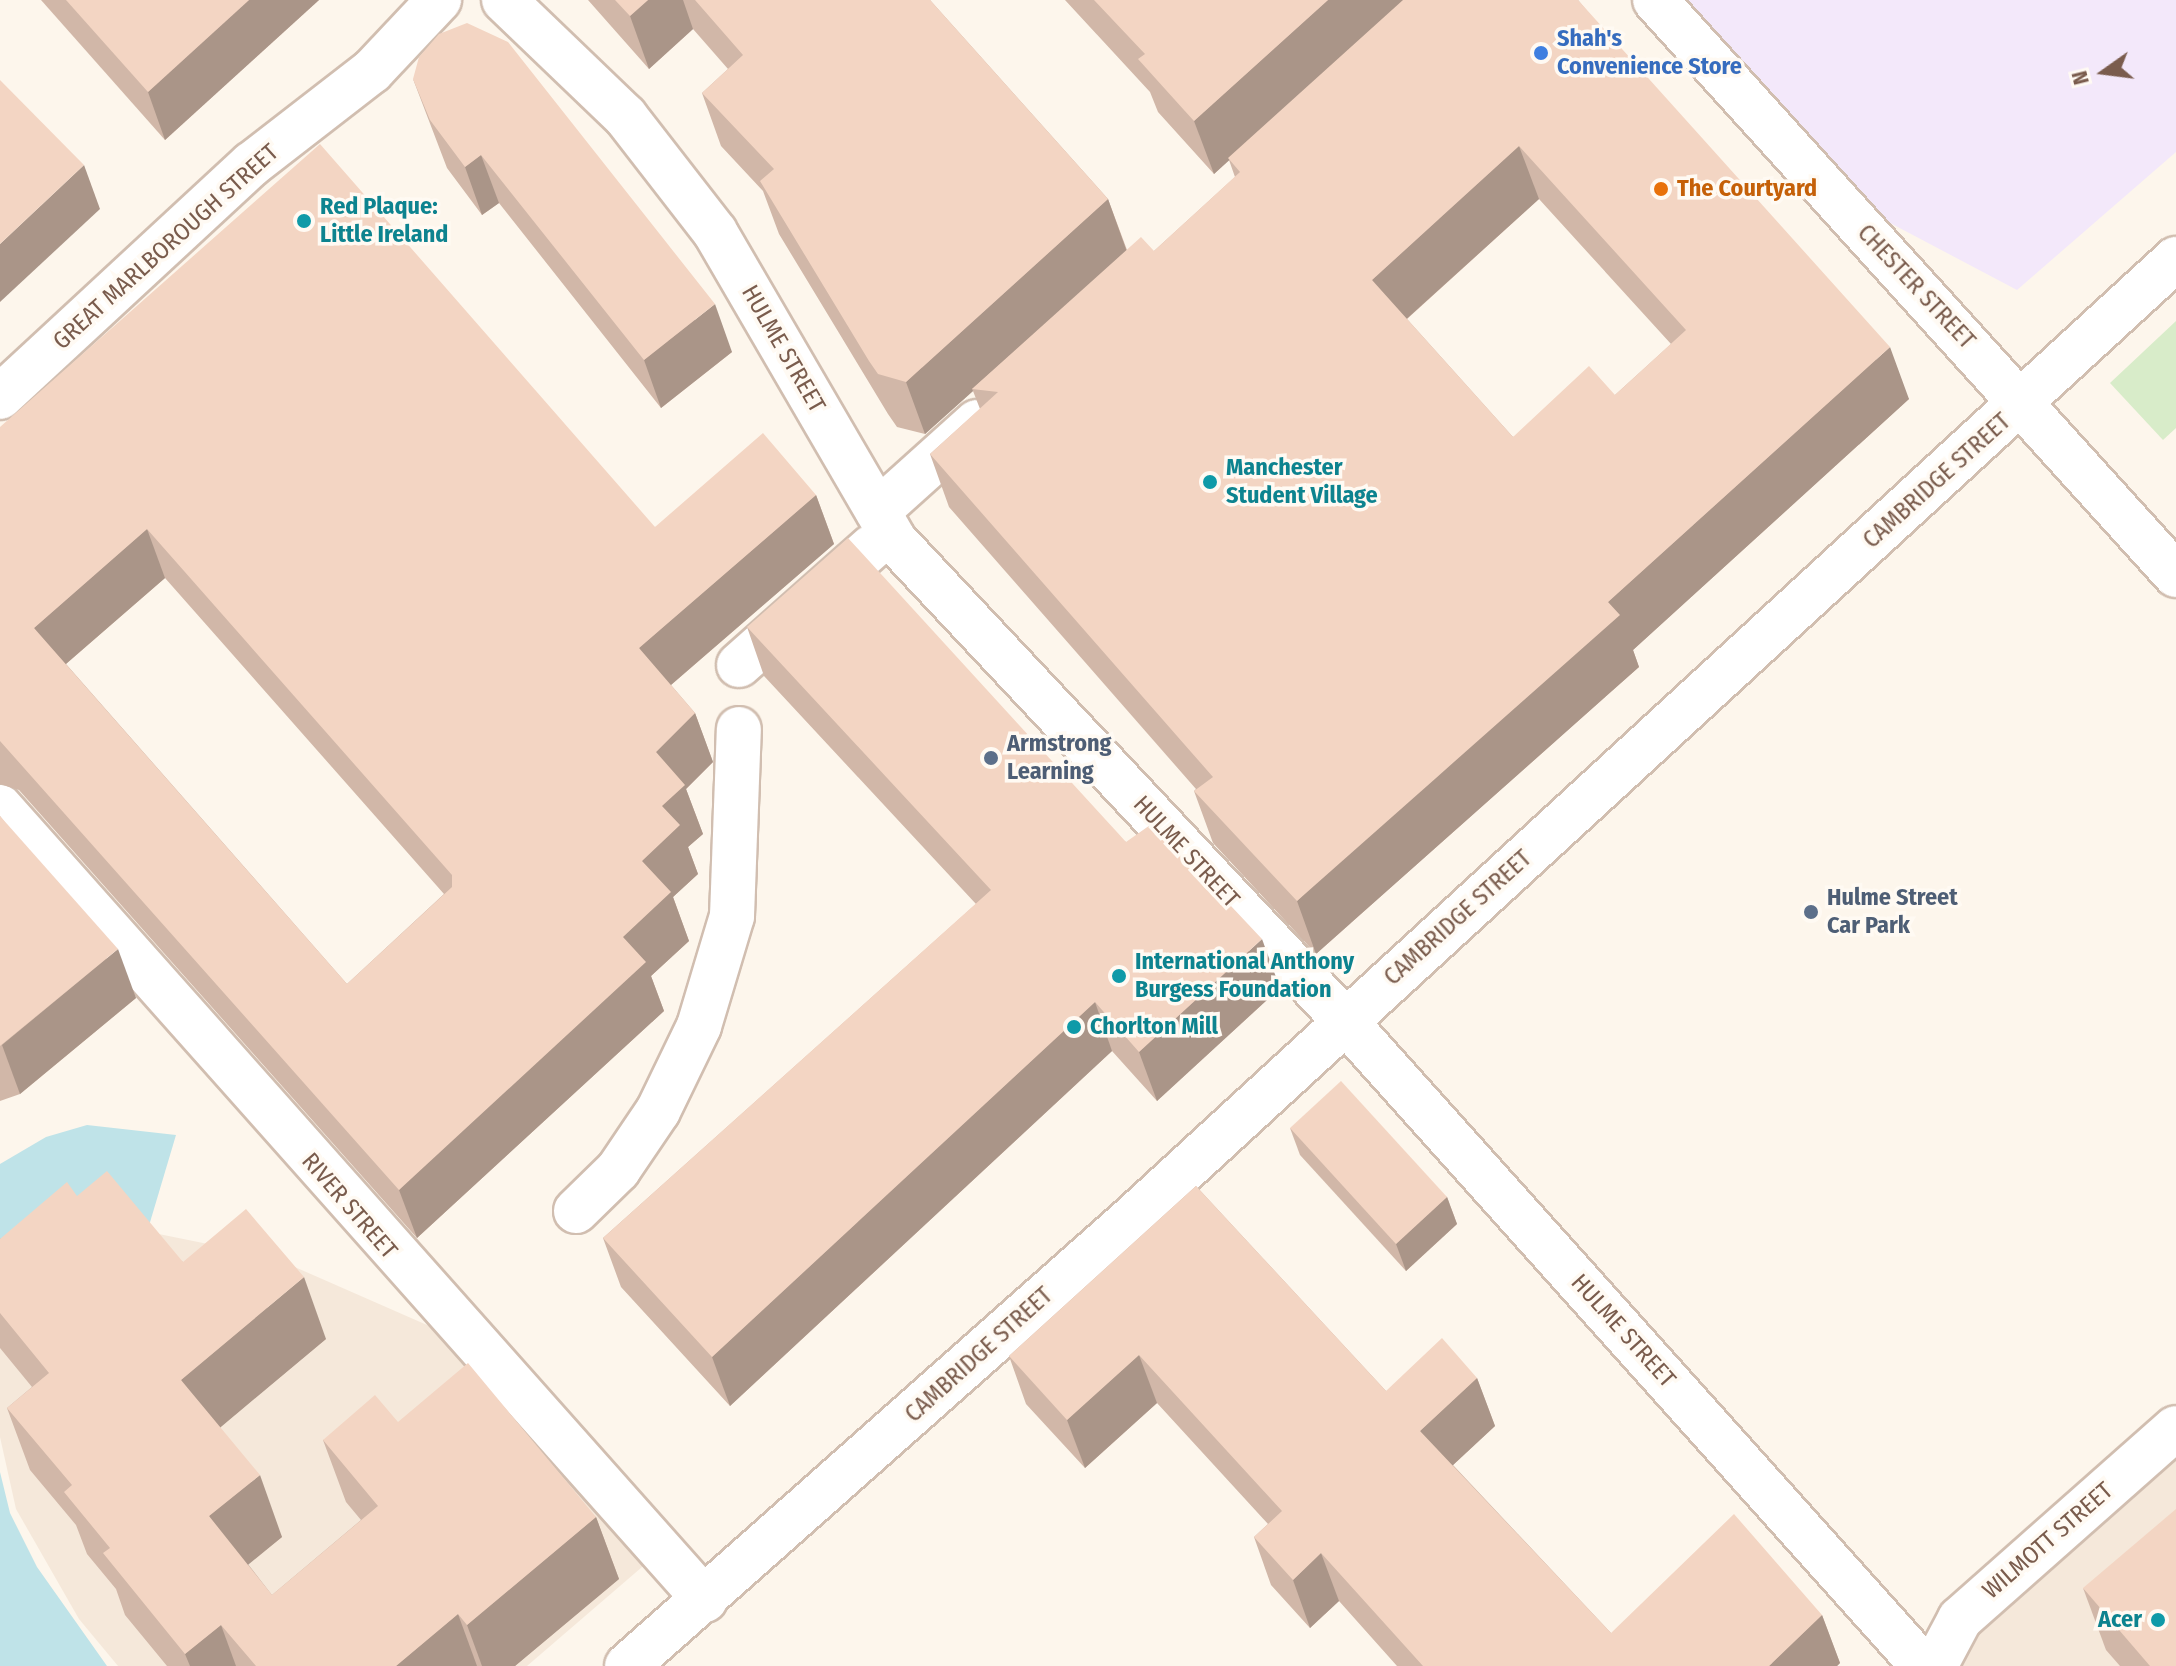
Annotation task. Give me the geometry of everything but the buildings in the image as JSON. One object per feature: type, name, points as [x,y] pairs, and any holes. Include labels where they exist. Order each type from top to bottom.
[{"type":"street","name":"GREAT MARLBOROUGH STREET","points":[[0,397],[252,164],[372,71],[439,0]]},
{"type":"street","name":"HULME STREET","points":[[504,0],[625,116],[715,232],[875,529],[895,541],[1345,1021],[1923,1666]]},
{"type":"street","name":"CHESTER STREET","points":[[1655,0],[2023,402],[2176,575]]},
{"type":"street","name":"CAMBRIDGE STREET","points":[[627,1666],[705,1600],[1345,1021],[2176,259]]},
{"type":"street","points":[[739,665],[1004,397]]},
{"type":"street","points":[[576,1211],[618,1170],[658,1111],[699,1026],[732,916],[739,729]]},
{"type":"street","name":"RIVER STREET","points":[[0,807],[705,1600]]},
{"type":"street","name":"WILMOTT STREET","points":[[1935,1666],[1960,1619],[2176,1428]]},
{"type":"shaded area","points":[[1655,0],[2176,0],[2176,152],[2017,290],[1822,187]]},
{"type":"shaded area","points":[[144,1231],[272,1257],[468,1343],[656,1555],[527,1666],[118,1666],[79,1619],[16,1509],[0,1437],[0,1293]]},
{"type":"shaded area","points":[[2176,1458],[2176,1666],[1959,1666],[1973,1635]]},
{"type":"green space","points":[[2176,321],[2176,428],[2163,440],[2110,383]]},
{"type":"water","points":[[87,1125],[176,1135],[148,1229],[0,1282],[0,1164],[46,1137]]},
{"type":"water","points":[[0,1472],[10,1513],[37,1567],[107,1666],[0,1666]]},
{"type":"place","name":"Shah's Convenience Store","points":[[1541,53]]},
{"type":"place","name":"The Courtyard","points":[[1661,189]]},
{"type":"place","name":"Red Plaque: Little Ireland","points":[[304,221]]},
{"type":"place","name":"Manchester Student Village","points":[[1210,482]]},
{"type":"place","name":"Armstrong Learning","points":[[991,758]]},
{"type":"place","name":"Hulme Street Car Park","points":[[1811,912]]},
{"type":"place","name":"International Anthony Burgess Foundation","points":[[1119,976]]},
{"type":"place","name":"Chorlton Mill","points":[[1074,1027]]},
{"type":"place","name":"Acer","points":[[2158,1620]]}]
